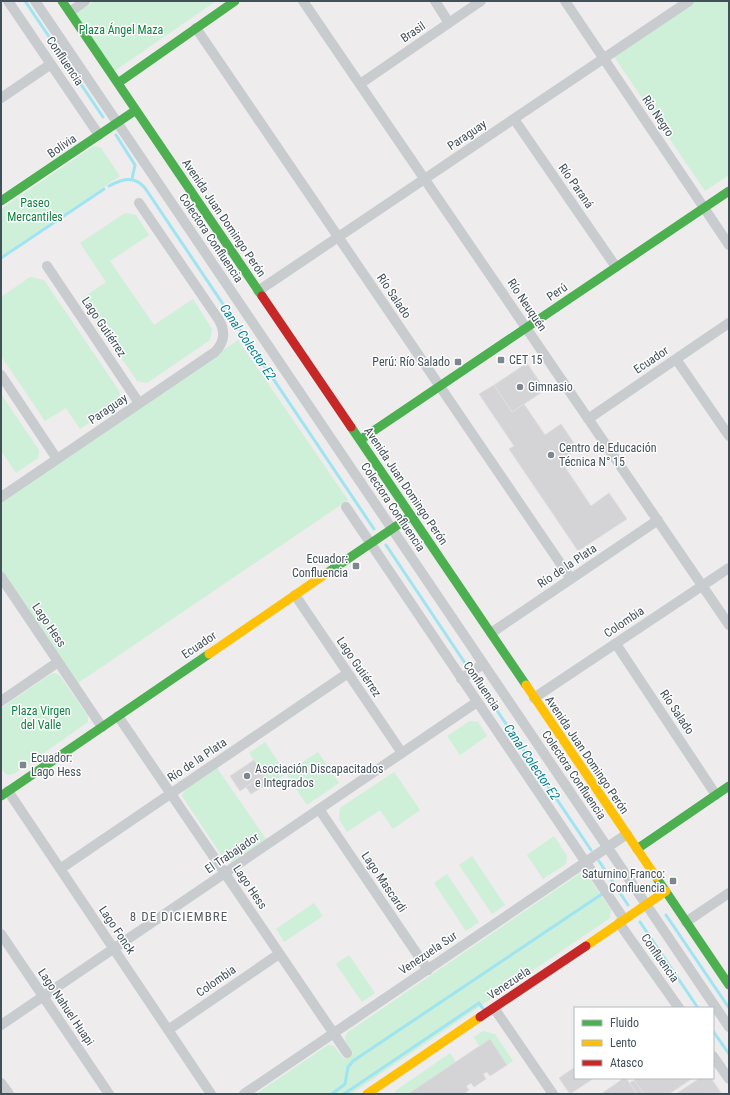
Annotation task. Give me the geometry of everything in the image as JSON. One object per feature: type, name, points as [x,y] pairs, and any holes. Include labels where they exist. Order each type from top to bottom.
[{"type":"street","name":"Confluencia","points":[[8,1],[99,135]]},
{"type":"street","name":"Colectora Confluencia","points":[[35,1],[729,1027]]},
{"type":"street","name":"Avenida Juan Domingo Perón","points":[[62,1],[729,985]]},
{"type":"street","points":[[70,12],[85,1]]},
{"type":"street","points":[[118,82],[235,1]]},
{"type":"street","name":"Río Neuquén","points":[[303,1],[729,625]]},
{"type":"street","points":[[434,1],[449,23]]},
{"type":"street","name":"Brasil","points":[[360,84],[481,1]]},
{"type":"street","name":"Río Negro","points":[[565,1],[729,245]]},
{"type":"street","name":"Paraguay","points":[[258,291],[689,1]]},
{"type":"street","name":"Río Salado","points":[[196,28],[571,579]]},
{"type":"street","points":[[1,98],[51,64]]},
{"type":"street","name":"Bolivia","points":[[1,201],[136,110]]},
{"type":"street","name":"Río Paraná","points":[[514,119],[616,268]]},
{"type":"street","name":"Perú","points":[[360,440],[729,191]]},
{"type":"street","name":"Paraguay","points":[[1,497],[219,348],[224,337],[224,331],[219,320],[140,203]]},
{"type":"street","name":"Lago Gutiérrez","points":[[47,266],[139,403]]},
{"type":"street","name":"Ecuador","points":[[588,419],[729,323]]},
{"type":"street","points":[[676,359],[729,436]]},
{"type":"street","points":[[1,375],[58,459]]},
{"type":"street","name":"Confluencia","points":[[346,507],[586,862],[622,921],[678,1007]]},
{"type":"street","name":"Ecuador","points":[[4,793],[411,516]]},
{"type":"street","name":"Río de la Plata","points":[[491,633],[658,520]]},
{"type":"street","name":"Colombia","points":[[534,698],[729,568]]},
{"type":"street","name":"Lago Hess","points":[[1,577],[102,727]]},
{"type":"street","name":"Lago Gutiérrez","points":[[295,595],[402,753]]},
{"type":"street","name":"Río Salado","points":[[616,644],[716,795]]},
{"type":"street","points":[[1,702],[58,662]]},
{"type":"street","points":[[461,679],[483,664]]},
{"type":"street","name":"Río de la Plata","points":[[60,869],[348,673]]},
{"type":"street","name":"El Trabajador","points":[[1,1025],[477,702]]},
{"type":"street","name":"Lago Hess","points":[[118,716],[346,1053]]},
{"type":"street","name":"Lago Fonck","points":[[1,781],[4,793],[60,869],[211,1094]]},
{"type":"street","points":[[637,849],[729,786]]},
{"type":"street","name":"Lago Mascardi","points":[[319,809],[428,970]]},
{"type":"street","name":"Venezuela Sur","points":[[244,1094],[627,834]]},
{"type":"street","name":"Venezuela","points":[[368,1094],[666,892]]},
{"type":"street","points":[[686,922],[729,893]]},
{"type":"street","name":"Lago Nahuel Huapi","points":[[1,934],[109,1094]]},
{"type":"street","name":"Colombia","points":[[168,1030],[279,954]]},
{"type":"street","points":[[494,1008],[553,1094]]},
{"type":"street","points":[[714,1057],[729,1079]]},
{"type":"street","points":[[1,1083],[9,1094]]},
{"type":"green space","name":"Plaza Ángel Maza","points":[[94,1],[216,1],[113,72],[74,15]]},
{"type":"green space","points":[[694,1],[729,1],[729,175],[705,191],[613,55]]},
{"type":"green space","name":"Paseo Mercantiles","points":[[94,146],[101,148],[120,176],[1,256],[1,209]]},
{"type":"green space","points":[[125,213],[136,215],[149,235],[110,261],[154,325],[193,299],[212,329],[210,340],[147,383],[137,381],[81,299],[106,282],[80,243]]},
{"type":"green space","points":[[30,277],[44,280],[120,392],[118,403],[80,429],[66,408],[45,421],[1,356],[1,297]]},
{"type":"green space","points":[[238,340],[348,500],[78,683],[1,570],[1,501]]},
{"type":"green space","points":[[1,394],[39,450],[38,458],[16,473],[1,451]]},
{"type":"green space","name":"Plaza Virgen del Valle","points":[[55,673],[60,676],[88,716],[88,722],[14,774],[7,775],[1,768],[1,708],[51,674]]},
{"type":"green space","points":[[470,721],[478,722],[487,736],[460,755],[447,736]]},
{"type":"green space","points":[[265,742],[286,773],[318,752],[339,783],[307,805],[286,774],[270,784],[249,753]]},
{"type":"green space","points":[[217,768],[266,839],[232,862],[227,862],[224,859],[182,796],[185,790]]},
{"type":"green space","points":[[394,772],[420,810],[393,829],[380,810],[347,832],[339,819],[340,808]]},
{"type":"green space","points":[[554,836],[567,856],[566,864],[543,879],[527,855]]},
{"type":"green space","points":[[472,856],[505,905],[492,914],[459,865]]},
{"type":"green space","points":[[583,873],[588,876],[611,910],[610,918],[351,1094],[256,1094],[328,1045],[334,1046],[344,1059],[353,1053],[345,1040],[348,1032],[579,874]]},
{"type":"green space","points":[[447,874],[479,922],[466,931],[434,883]]},
{"type":"green space","points":[[314,903],[323,916],[284,942],[276,929]]},
{"type":"green space","points":[[349,955],[375,993],[362,1002],[336,964]]},
{"type":"green space","points":[[483,1031],[495,1034],[513,1061],[507,1065],[490,1039],[479,1046],[474,1037]]},
{"type":"green space","points":[[450,1053],[456,1062],[408,1094],[395,1094],[395,1091]]},
{"type":"building","name":"Gimnasio","points":[[527,363],[545,390],[512,412],[494,385]]},
{"type":"building","name":"Centro de Educación Técnica N° 15","points":[[494,385],[512,412],[524,404],[545,435],[561,424],[578,449],[561,461],[591,506],[609,493],[627,519],[578,551],[509,449],[514,446],[479,394]]},
{"type":"building","name":"Asociación Discapacitados e Integrados","points":[[254,760],[264,775],[240,791],[230,776]]},
{"type":"building","points":[[264,775],[269,783],[251,794],[246,787]]},
{"type":"building","points":[[490,1039],[507,1065],[490,1076],[487,1072],[483,1074],[486,1079],[474,1087],[471,1083],[466,1086],[469,1090],[464,1094],[408,1094]]},
{"type":"building","points":[[574,1068],[574,1079],[592,1079],[570,1094],[559,1078]]},
{"type":"building","points":[[623,1079],[627,1079],[637,1094],[601,1094]]},
{"type":"building","points":[[692,1079],[669,1094],[644,1094],[634,1080]]},
{"type":"building","points":[[698,1079],[712,1079],[721,1093],[676,1094]]},
{"type":"building","points":[[634,1080],[644,1094],[637,1094],[630,1083]]},
{"type":"waterway","points":[[25,1],[103,117]]},
{"type":"waterway","points":[[116,135],[135,165],[132,179]]},
{"type":"waterway","name":"Canal Colector E2","points":[[109,186],[123,180],[132,180],[137,181],[145,188],[374,529]]},
{"type":"waterway","name":"Canal Colector E2","points":[[1,258],[104,189]]},
{"type":"waterway","name":"Canal Colector E2","points":[[386,545],[469,669]]},
{"type":"waterway","name":"Canal Colector E2","points":[[473,675],[591,850]]},
{"type":"waterway","name":"Canal Colector E2","points":[[599,861],[628,905]]},
{"type":"waterway","points":[[332,1094],[345,1084],[348,1067],[353,1061],[602,894]]},
{"type":"waterway","points":[[666,915],[729,1008]]},
{"type":"waterway","name":"Canal Colector E2","points":[[640,922],[697,1007]]},
{"type":"waterway","points":[[344,1094],[479,1003],[484,1010]]},
{"type":"waterway","name":"Canal Colector E2","points":[[714,1032],[729,1054]]},
{"type":"traffic: fast","points":[[62,1],[262,296]]},
{"type":"traffic: fast","points":[[118,83],[235,1]]},
{"type":"traffic: fast","points":[[1,201],[136,110]]},
{"type":"traffic: fast","points":[[360,440],[729,191]]},
{"type":"traffic: fast","points":[[351,427],[526,685]]},
{"type":"traffic: fast","points":[[327,573],[411,516]]},
{"type":"traffic: fast","points":[[1,796],[209,654]]},
{"type":"traffic: fast","points":[[637,849],[729,786]]},
{"type":"traffic: fast","points":[[656,877],[729,985]]},
{"type":"traffic: slow","points":[[209,654],[327,573]]},
{"type":"traffic: slow","points":[[526,685],[656,877]]},
{"type":"traffic: slow","points":[[586,946],[666,891]]},
{"type":"traffic: slow","points":[[367,1094],[480,1017]]},
{"type":"traffic: jam","points":[[262,296],[351,427]]},
{"type":"traffic: jam","points":[[480,1017],[586,946]]},
{"type":"place","name":"CET 15","points":[[501,360]]},
{"type":"place","name":"Perú: Río Salado","points":[[458,362]]},
{"type":"place","name":"Gimnasio","points":[[520,387]]},
{"type":"place","name":"Centro de Educación Técnica N° 15","points":[[551,455]]},
{"type":"place","name":"Ecuador: Confluencia","points":[[356,566]]},
{"type":"place","name":"Ecuador: Lago Hess","points":[[23,765]]},
{"type":"place","name":"Asociación Discapacitados e Integrados","points":[[247,776]]},
{"type":"place","name":"Saturnino Franco: Confluencia","points":[[673,881]]},
{"type":"district","name":"8 DE DICIEMBRE","points":[[179,916]]}]
